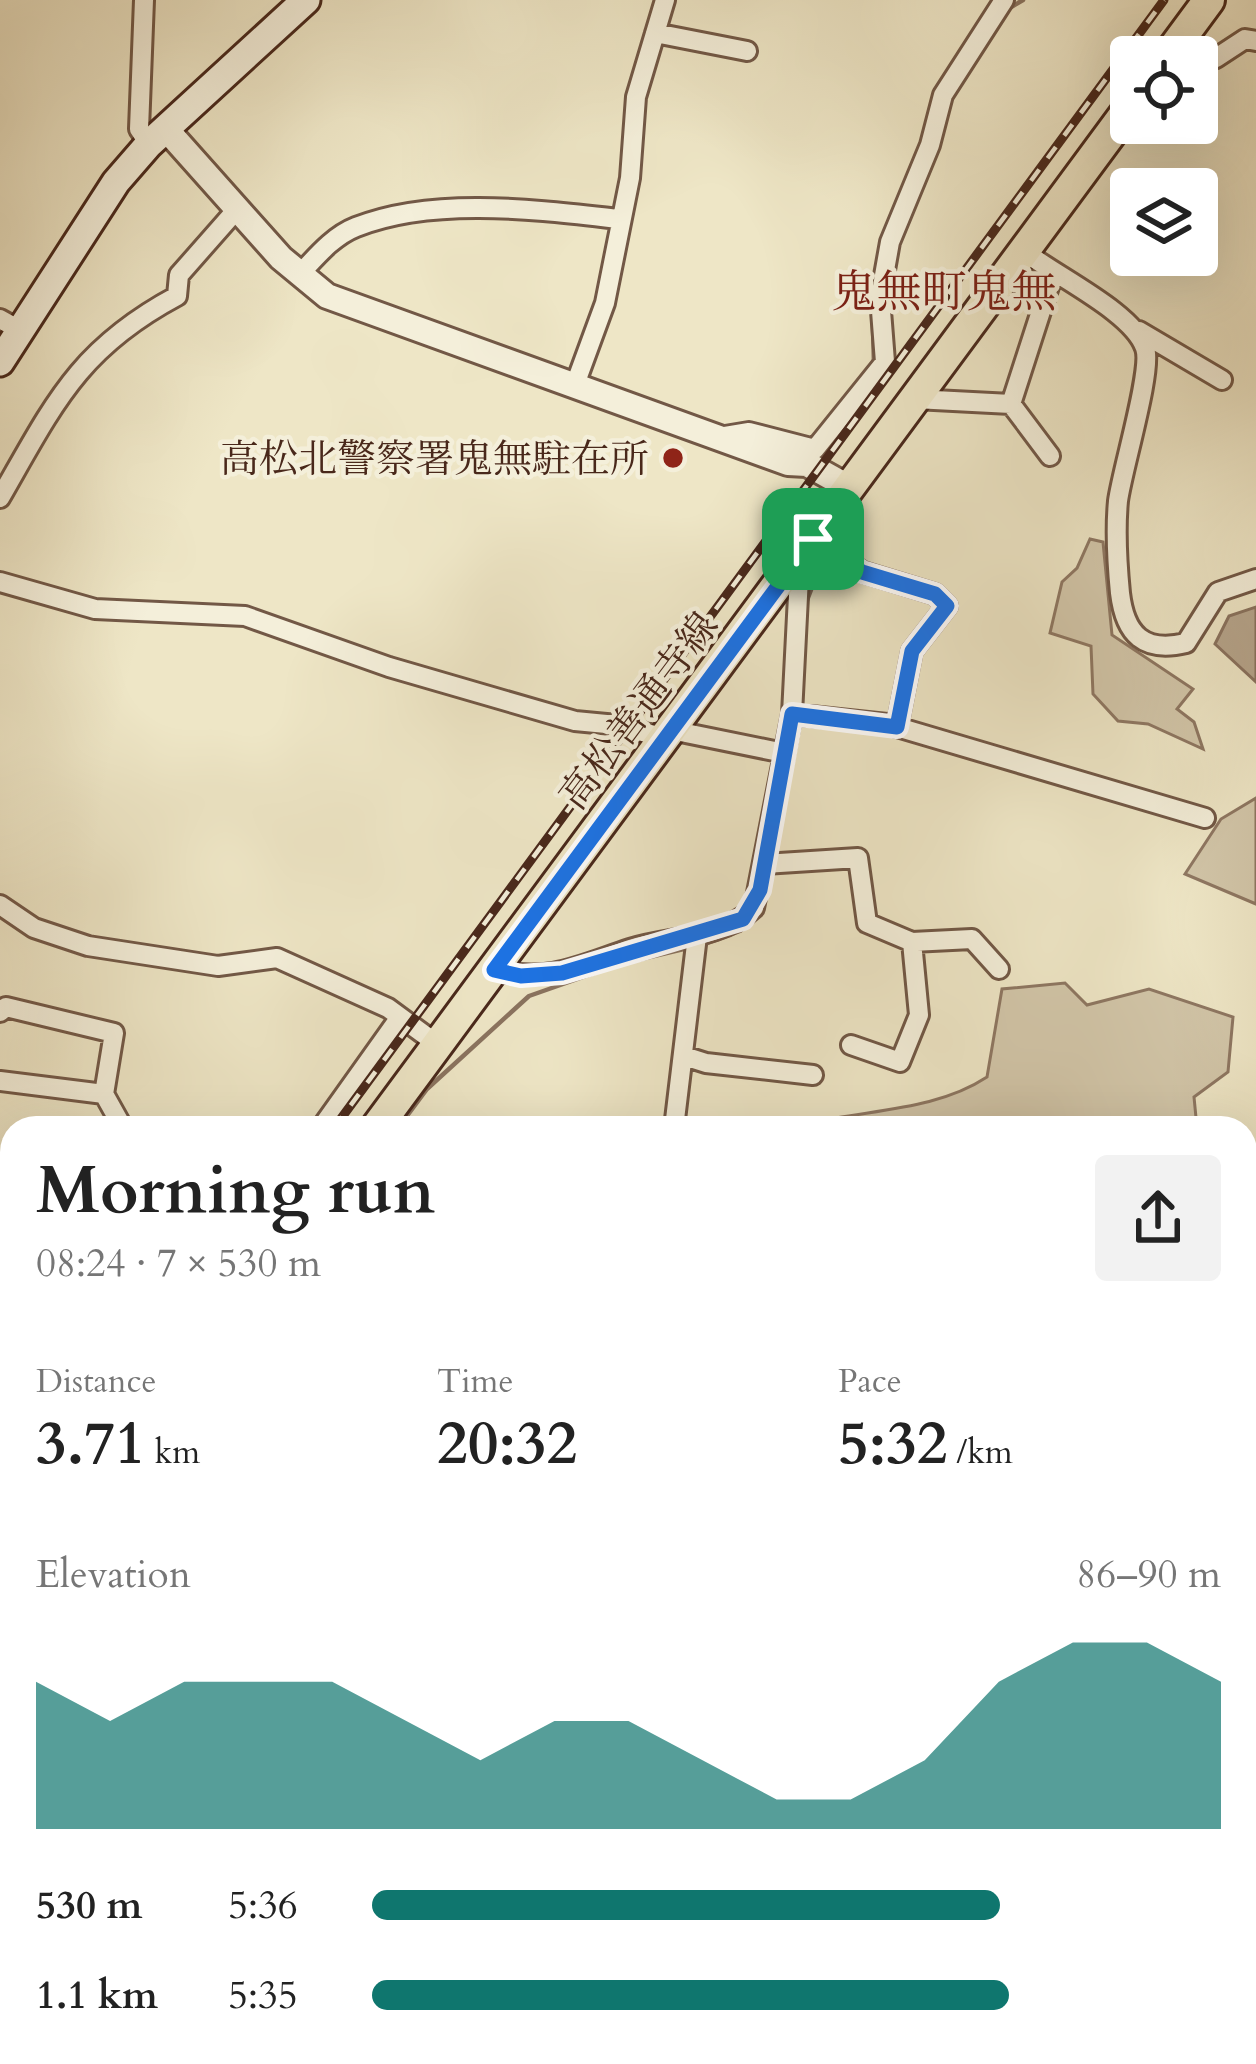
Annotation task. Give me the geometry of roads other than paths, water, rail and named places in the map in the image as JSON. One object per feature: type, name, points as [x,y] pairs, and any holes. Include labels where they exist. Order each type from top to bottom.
[{"type":"main road","points":[[0,362],[9,324],[157,136],[307,0]]},
{"type":"main road","points":[[1182,36],[1209,0]]},
{"type":"main road","name":"高松善通寺線","points":[[395,1116],[437,1045],[1110,134]]},
{"type":"street","points":[[144,0],[139,129],[157,136],[238,208],[299,275],[350,308],[576,382],[788,463],[807,464],[850,488]]},
{"type":"street","points":[[576,382],[605,303],[630,178],[636,97],[665,0]]},
{"type":"street","points":[[717,437],[749,432],[815,449],[885,362],[880,298],[890,242],[930,145],[943,95],[1004,0]]},
{"type":"street","points":[[655,33],[748,51]]},
{"type":"street","points":[[1218,57],[1245,39],[1256,41]]},
{"type":"street","points":[[0,498],[54,401],[107,338],[177,296],[179,275],[238,208]]},
{"type":"street","points":[[299,275],[352,228],[390,217],[448,210],[620,219]]},
{"type":"street","points":[[1024,251],[1052,274],[1222,380]]},
{"type":"street","points":[[1011,404],[1052,274]]},
{"type":"street","points":[[1135,328],[1148,357],[1124,466],[1115,542],[1122,613],[1130,633],[1147,645],[1186,643],[1218,592],[1256,579]]},
{"type":"street","points":[[915,399],[1011,404]]},
{"type":"street","points":[[1011,404],[1050,456]]},
{"type":"street","points":[[494,970],[521,976],[599,965],[628,950],[697,936],[743,919],[754,908],[792,714],[806,548],[862,572],[935,594],[947,606],[912,651],[897,727]]},
{"type":"street","points":[[0,583],[95,609],[245,616],[389,667],[575,721],[784,753]]},
{"type":"street","points":[[792,714],[897,727],[1205,818]]},
{"type":"street","points":[[764,864],[857,858],[867,923],[912,942],[972,939],[999,969]]},
{"type":"street","points":[[0,904],[34,928],[88,946],[198,964],[277,958],[400,1017],[437,1045]]},
{"type":"street","points":[[676,1116],[697,936]]},
{"type":"street","points":[[850,1045],[900,1062],[919,1015],[912,942]]},
{"type":"street","points":[[0,1012],[6,1007],[114,1033],[104,1094],[116,1116]]},
{"type":"street","points":[[330,1116],[400,1017]]},
{"type":"street","points":[[684,1056],[706,1063],[812,1075]]},
{"type":"street","points":[[0,1081],[104,1094]]},
{"type":"waterway","points":[[1008,9],[1023,0]]},
{"type":"waterway","points":[[872,293],[874,364]]},
{"type":"waterway","points":[[806,603],[825,553]]},
{"type":"waterway","points":[[705,944],[740,931],[756,916]]},
{"type":"waterway","points":[[407,1116],[427,1089],[529,996],[620,964],[688,948]]},
{"type":"railway","points":[[343,1116],[1164,0]]},
{"type":"place","name":"高松北警察署鬼無駐在所","points":[[673,458]]},
{"type":"district","name":"鬼無町鬼無","points":[[944,291]]}]
